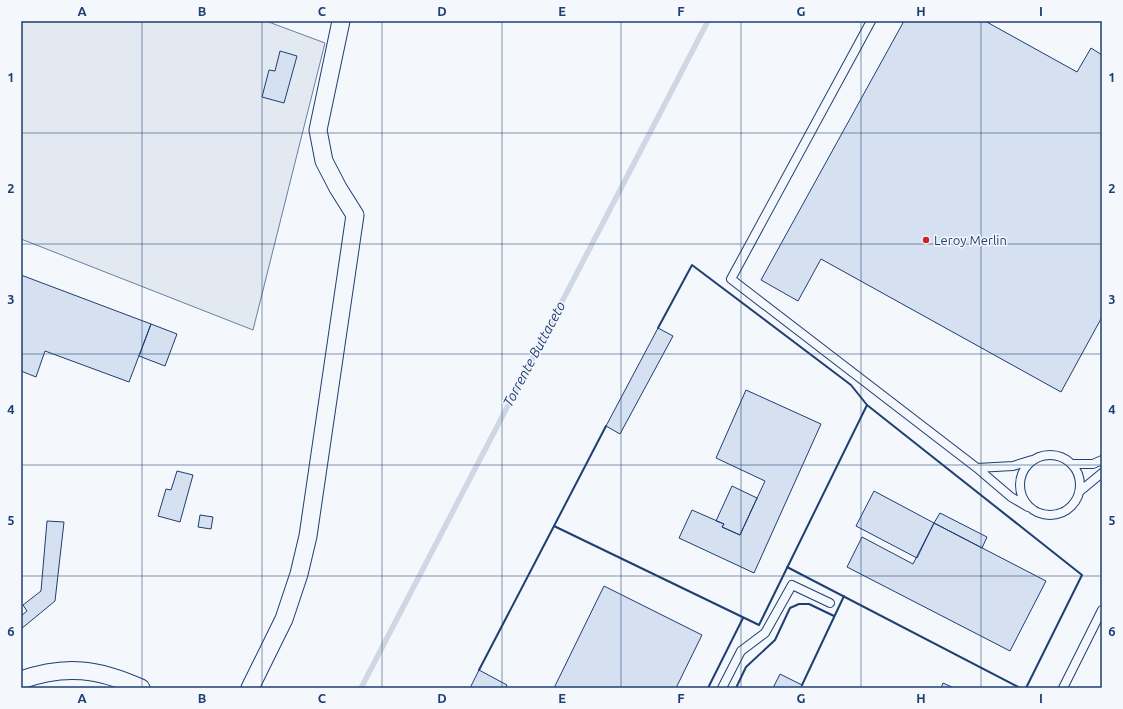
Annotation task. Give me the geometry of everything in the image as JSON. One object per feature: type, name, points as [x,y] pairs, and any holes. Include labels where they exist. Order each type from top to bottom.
[{"type":"street","points":[[250,688],[284,619],[308,536],[355,215],[338,188],[324,161],[318,130],[341,21]]},
{"type":"street","points":[[21,680],[35,675],[63,670],[85,670],[106,674],[141,688]]},
{"type":"lane","points":[[871,21],[731,279],[977,468],[1011,497],[1037,513],[1047,516],[1058,515],[1068,510],[1075,502],[1079,492],[1079,477],[1072,464],[1064,458],[1053,455],[1042,456],[1012,466],[977,468]]},
{"type":"lane","points":[[1028,507],[1022,498],[1019,488],[1023,472],[1033,460]]},
{"type":"lane","points":[[1072,464],[1093,464],[1102,460]]},
{"type":"lane","points":[[1079,492],[1102,473]]},
{"type":"lane","points":[[722,688],[741,651],[765,633],[792,585],[830,603]]},
{"type":"lane","points":[[1063,688],[1102,610]]},
{"type":"shaded area","points":[[21,21],[266,21],[325,43],[253,330],[21,239]]},
{"type":"building","points":[[904,21],[985,21],[1077,72],[1091,48],[1102,55],[1102,317],[1061,392],[821,259],[798,301],[761,280]]},
{"type":"building","points":[[280,51],[297,56],[284,103],[262,97],[269,70],[275,71]]},
{"type":"building","points":[[21,275],[151,324],[129,382],[45,351],[36,377],[21,371]]},
{"type":"building","points":[[151,324],[177,334],[165,366],[139,356]]},
{"type":"building","points":[[658,328],[673,336],[620,434],[606,426]]},
{"type":"building","points":[[746,390],[821,424],[754,573],[679,538],[692,510],[724,524],[722,527],[740,535],[765,481],[716,458]]},
{"type":"building","points":[[177,471],[193,475],[180,522],[158,516],[166,489],[171,490]]},
{"type":"building","points":[[732,486],[757,498],[740,535],[722,527],[724,524],[716,521]]},
{"type":"building","points":[[874,491],[934,523],[917,558],[856,526]]},
{"type":"building","points":[[940,513],[987,537],[982,548],[934,523]]},
{"type":"building","points":[[200,515],[213,517],[211,529],[198,527]]},
{"type":"building","points":[[47,521],[64,522],[55,601],[21,629],[21,616],[27,611],[23,605],[41,591]]},
{"type":"building","points":[[934,523],[1046,581],[1010,651],[847,567],[862,537],[913,564]]},
{"type":"building","points":[[604,586],[702,635],[676,688],[554,688]]},
{"type":"building","points":[[479,670],[507,685],[505,688],[470,688]]},
{"type":"building","points":[[780,674],[802,685],[800,688],[773,688]]},
{"type":"building","points":[[943,683],[954,688],[941,688]]},
{"type":"waterway","name":"Torrente Buttaceto","points":[[361,688],[708,21]]},
{"type":"wall","points":[[606,426],[554,526],[759,625],[867,405],[851,385],[692,265],[658,328]]},
{"type":"wall","points":[[867,405],[1082,575],[1026,688]]},
{"type":"wall","points":[[479,670],[554,526]]},
{"type":"wall","points":[[787,567],[1020,688]]},
{"type":"wall","points":[[802,685],[844,596]]},
{"type":"wall","points":[[736,688],[746,667],[775,640],[790,608],[799,604],[809,604],[834,616]]},
{"type":"wall","points":[[708,688],[743,618]]},
{"type":"place","name":"Leroy Merlin","points":[[926,240]]}]
